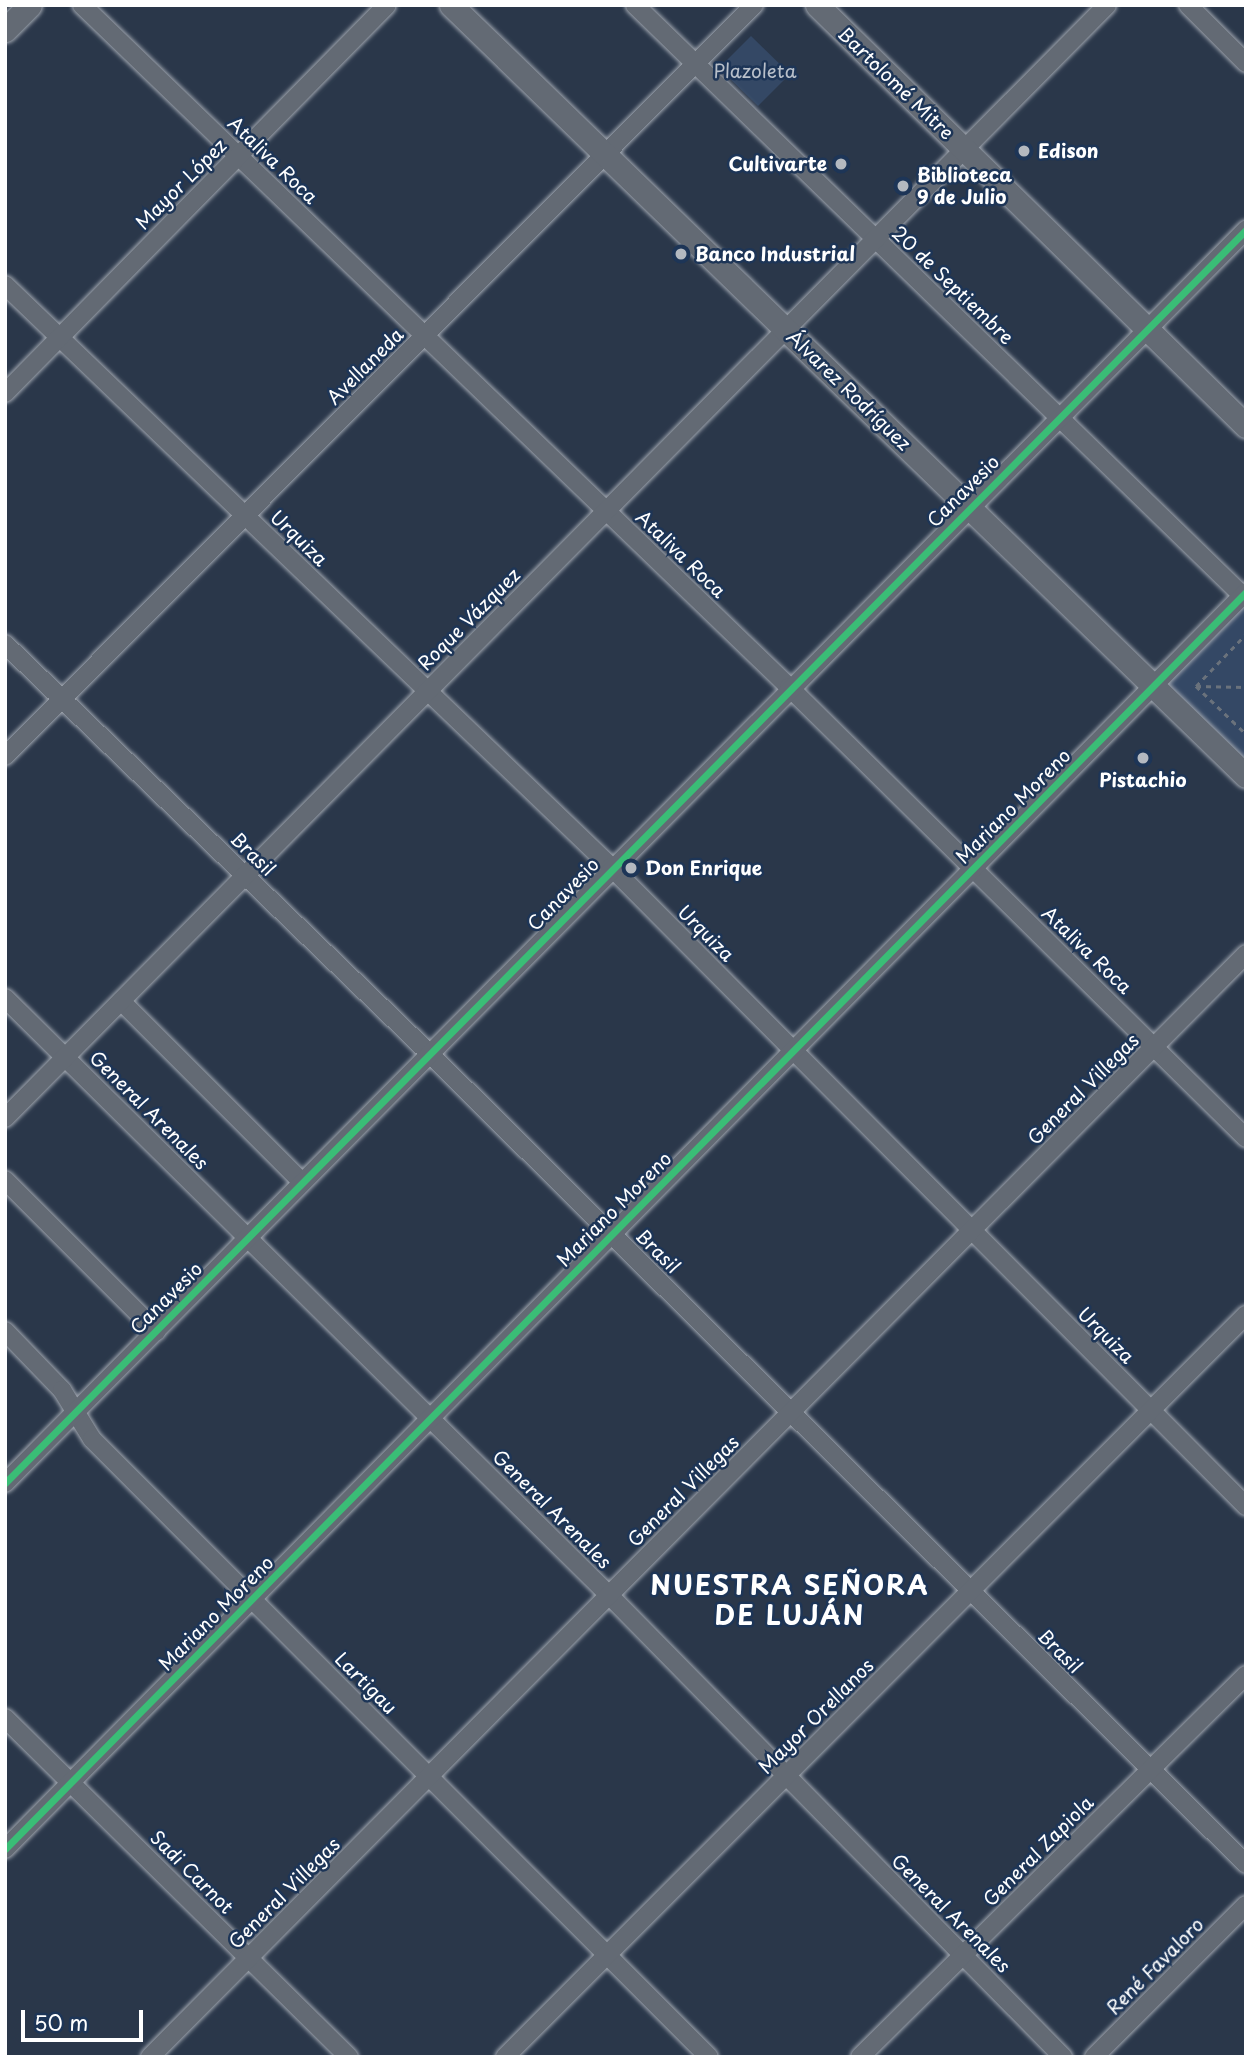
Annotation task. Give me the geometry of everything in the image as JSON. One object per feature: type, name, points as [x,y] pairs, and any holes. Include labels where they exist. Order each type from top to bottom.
[{"type":"main road","points":[[5,30],[30,5]]},
{"type":"main road","name":"Álvarez Rodríguez","points":[[451,5],[1246,776]]},
{"type":"main road","name":"Bartolomé Mitre","points":[[817,5],[1246,426]]},
{"type":"street","name":"Ataliva Roca","points":[[82,5],[789,687],[1246,1138]]},
{"type":"street","name":"Mayor López","points":[[5,393],[387,5]]},
{"type":"street","name":"20 de Septiembre","points":[[635,5],[1244,594]]},
{"type":"street","name":"Avellaneda","points":[[5,756],[754,5]]},
{"type":"street","name":"Roque Vázquez","points":[[5,1118],[1107,5]]},
{"type":"street","points":[[1188,5],[1246,63]]},
{"type":"street","name":"Canavesio","points":[[5,1483],[789,687],[1246,230]]},
{"type":"street","name":"Urquiza","points":[[5,285],[611,867],[1246,1506]]},
{"type":"street","name":"Mariano Moreno","points":[[5,1849],[1244,594]]},
{"type":"street","name":"Brasil","points":[[5,644],[429,1053],[1246,1864]]},
{"type":"street","name":"General Villegas","points":[[150,2057],[1246,954]]},
{"type":"street","name":"General Arenales","points":[[5,998],[609,1595],[1063,2057]]},
{"type":"street","points":[[121,1001],[302,1182]]},
{"type":"street","points":[[5,1180],[156,1331]]},
{"type":"street","name":"Mayor Orellanos","points":[[505,2057],[1246,1315]]},
{"type":"street","name":"Lartigau","points":[[5,1331],[77,1411],[92,1439],[709,2057]]},
{"type":"street","name":"General Zapiola","points":[[860,2057],[1246,1675]]},
{"type":"street","name":"Sadi Carnot","points":[[5,1718],[349,2057]]},
{"type":"street","name":"René Favaloro","points":[[1094,2057],[1246,1905]]},
{"type":"path","points":[[1196,686],[1246,634]]},
{"type":"path","points":[[1196,686],[1246,687]]},
{"type":"path","points":[[1196,686],[1246,734]]},
{"type":"green space","name":"Plazoleta","points":[[751,36],[790,74],[758,106],[719,68]]},
{"type":"green space","points":[[1246,604],[1246,764],[1165,686]]},
{"type":"cycle path","points":[[5,1483],[1246,230]]},
{"type":"cycle path","points":[[5,1849],[1246,592]]},
{"type":"place","name":"Edison","points":[[1024,151]]},
{"type":"place","name":"Cultivarte","points":[[841,164]]},
{"type":"place","name":"Biblioteca 9 de Julio","points":[[903,186]]},
{"type":"place","name":"Banco Industrial","points":[[681,254]]},
{"type":"place","name":"Pistachio","points":[[1143,758]]},
{"type":"place","name":"Don Enrique","points":[[631,868]]},
{"type":"district","name":"NUESTRA SEÑORA DE LUJÁN","points":[[790,1600]]}]
